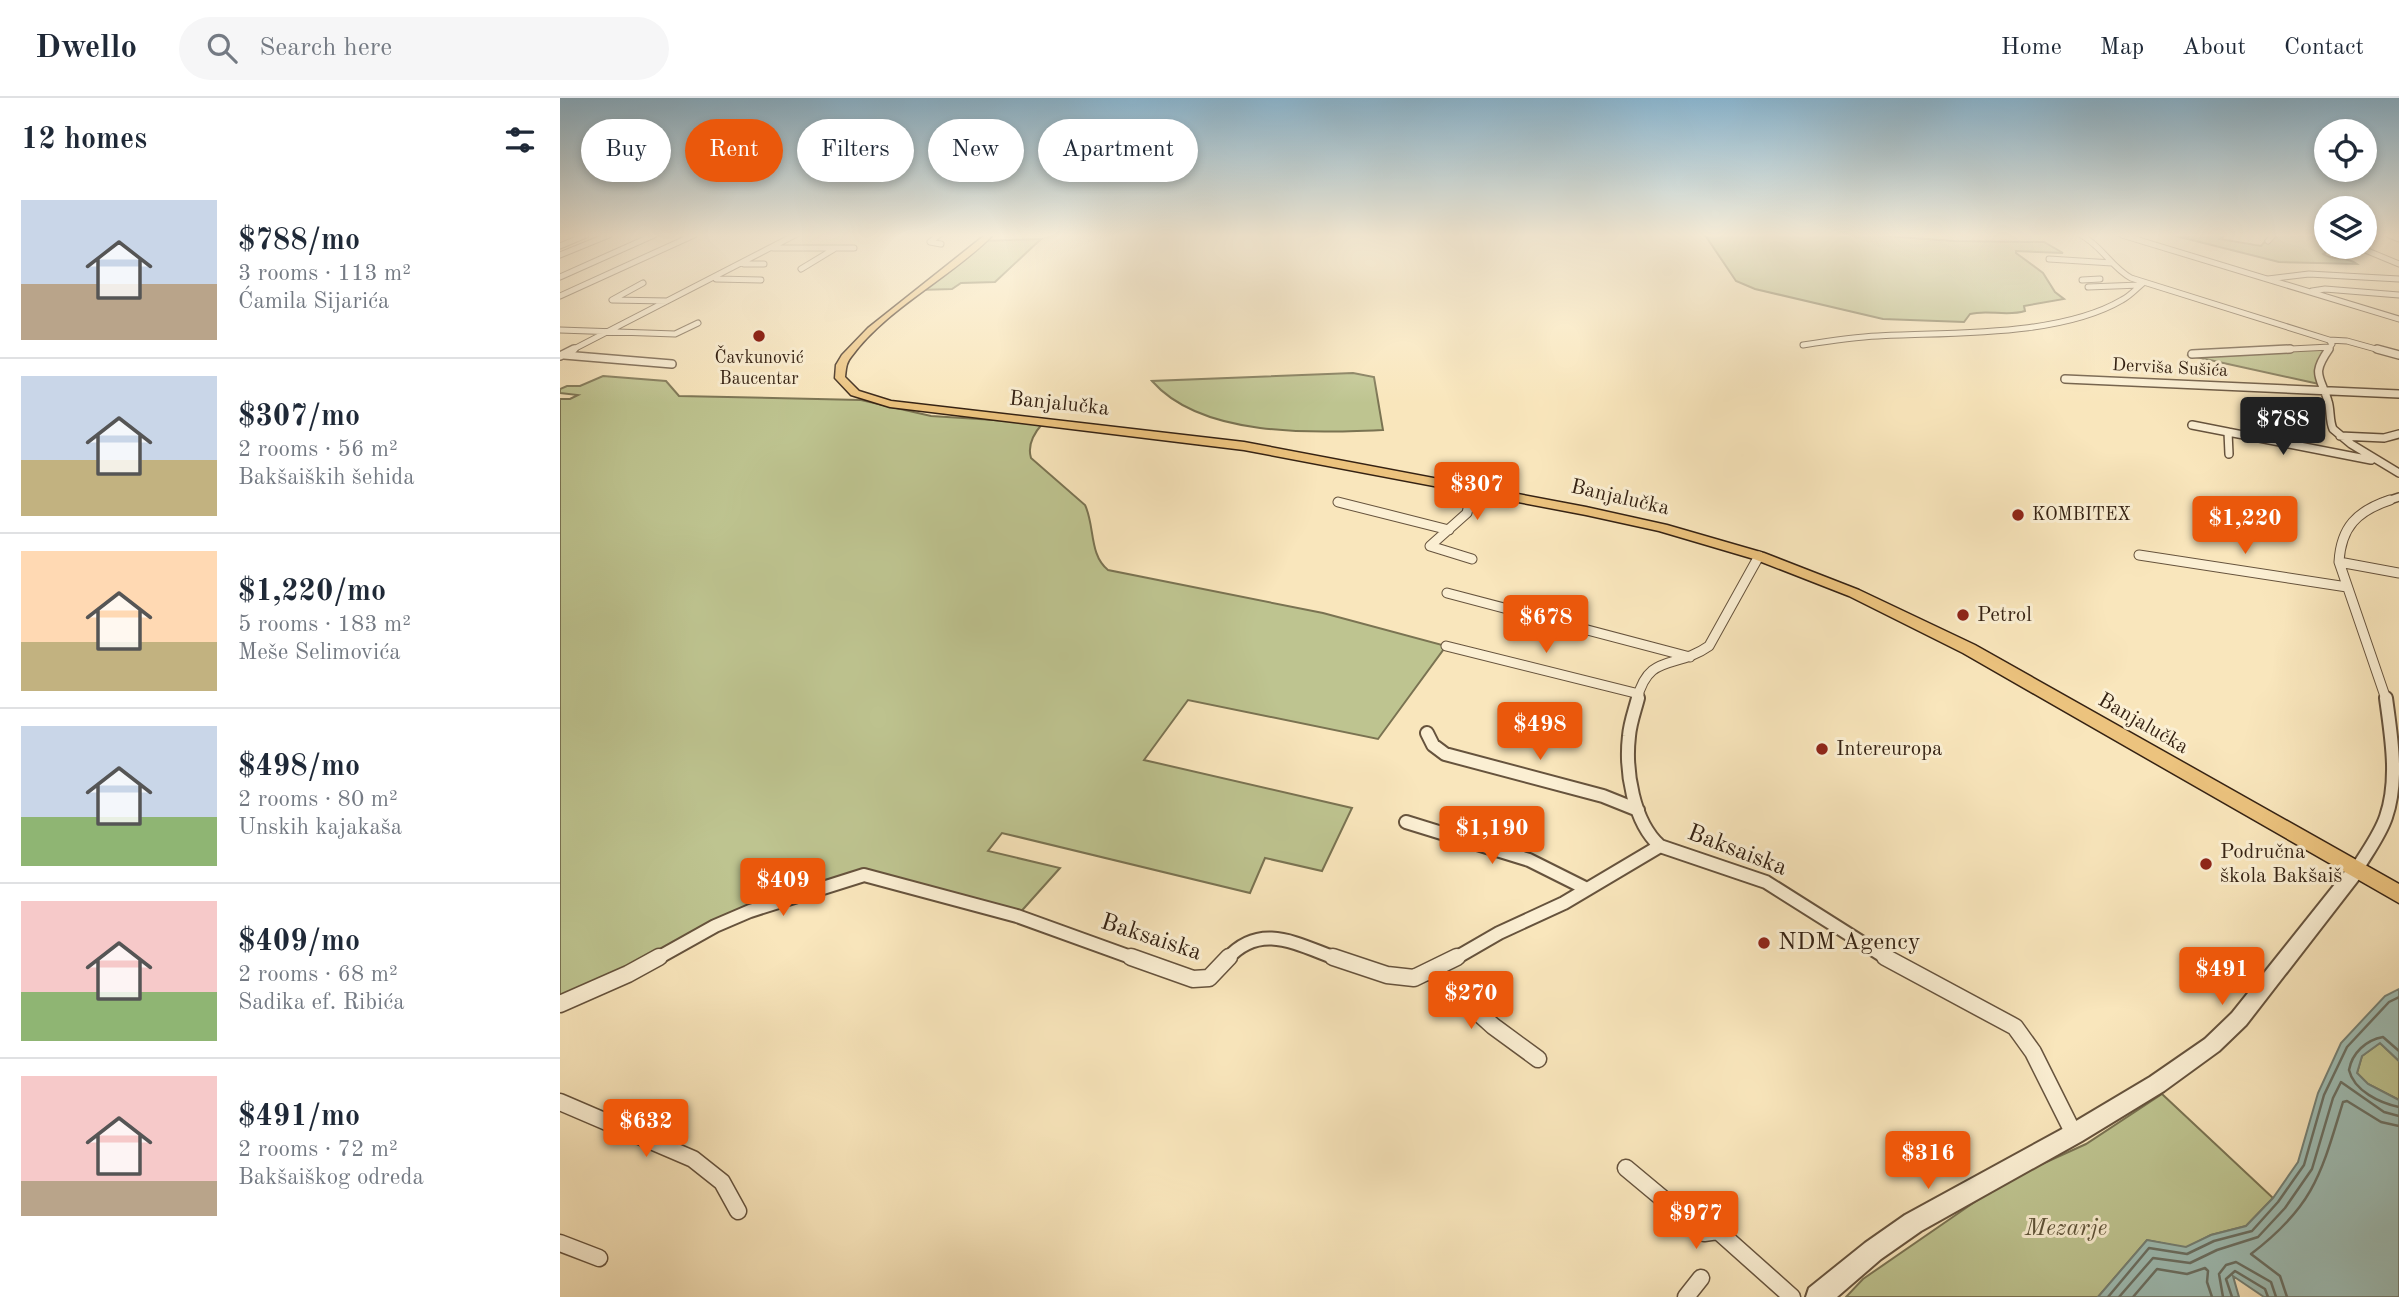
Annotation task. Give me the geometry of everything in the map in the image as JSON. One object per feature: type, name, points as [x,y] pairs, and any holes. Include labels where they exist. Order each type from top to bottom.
[{"type":"main road","name":"Banjalučka","points":[[918,291],[878,324],[847,355],[841,365],[840,378],[855,393],[890,404],[923,410],[1244,446],[1662,528],[1759,556],[1854,593],[1969,649],[2399,894]]},
{"type":"street","points":[[628,291],[612,300],[669,301]]},
{"type":"street","points":[[561,356],[690,291]]},
{"type":"street","points":[[1803,345],[1872,337],[1962,334],[2071,318],[2116,306],[2137,291]]},
{"type":"street","points":[[2168,291],[2258,316],[2329,344]]},
{"type":"street","points":[[2305,291],[2399,319]]},
{"type":"street","points":[[2309,292],[2315,291]]},
{"type":"street","points":[[2349,291],[2399,295]]},
{"type":"street","points":[[560,330],[675,334],[698,323]]},
{"type":"street","points":[[2192,354],[2347,341],[2399,355]]},
{"type":"street","points":[[2329,344],[2316,375],[2329,403],[2330,422],[2340,436],[2399,473]]},
{"type":"street","points":[[561,356],[672,364]]},
{"type":"street","name":"Derviša Sušića","points":[[2065,379],[2324,393],[2399,394]]},
{"type":"street","points":[[2192,425],[2379,461]]},
{"type":"street","points":[[2228,432],[2229,454]]},
{"type":"street","points":[[2340,436],[2384,438],[2399,434]]},
{"type":"street","points":[[1472,559],[1430,546],[1466,513],[1470,507],[1470,499],[1478,490]]},
{"type":"street","points":[[1818,1297],[1873,1251],[1913,1223],[2074,1134],[2157,1084],[2212,1045],[2239,1019],[2357,869],[2386,818],[2393,793],[2393,751],[2386,698],[2368,639],[2339,562],[2341,538],[2346,525],[2370,507],[2399,497]]},
{"type":"street","points":[[1338,502],[1448,530]]},
{"type":"street","points":[[2139,555],[2347,587]]},
{"type":"street","points":[[1660,846],[1651,838],[1638,810],[1628,761],[1629,734],[1645,674],[1709,646],[1759,556]]},
{"type":"street","points":[[2339,562],[2399,573]]},
{"type":"street","points":[[1447,593],[1690,656]]},
{"type":"street","points":[[1446,646],[1639,694]]},
{"type":"street","points":[[1426,733],[1433,745],[1445,754],[1603,796],[1638,810]]},
{"type":"street","points":[[1406,822],[1529,860],[1587,889]]},
{"type":"street","name":"Baksaiska","points":[[560,1004],[628,974],[738,916],[859,876],[903,884],[1017,916],[1193,979],[1209,978],[1244,941],[1263,936],[1277,938],[1401,978],[1414,978],[1432,971],[1499,933],[1536,917],[1660,846],[1766,882],[1906,970],[2015,1027],[2033,1052],[2074,1134]]},
{"type":"street","points":[[1432,971],[1493,1026],[1538,1059]]},
{"type":"street","points":[[560,1102],[693,1159],[722,1182],[738,1211]]},
{"type":"street","points":[[1626,1168],[1704,1233],[1718,1231],[1792,1297]]},
{"type":"street","points":[[560,1243],[599,1258]]},
{"type":"street","points":[[1686,1297],[1700,1278]]},
{"type":"green space","points":[[1763,291],[2054,291],[2064,299],[2024,306],[2025,311],[2018,313],[1970,314],[1964,322],[1883,319]]},
{"type":"green space","points":[[2330,347],[2323,355],[2319,384],[2187,355]]},
{"type":"green space","points":[[1353,373],[1374,377],[1383,430],[1293,431],[1229,422],[1199,413],[1173,400],[1152,381]]},
{"type":"green space","points":[[603,376],[666,381],[679,396],[861,400],[931,416],[1043,423],[1032,439],[1031,458],[1085,505],[1095,548],[1102,564],[1108,570],[1323,613],[1446,646],[1378,739],[1188,700],[1144,760],[1352,808],[1322,871],[1265,858],[1250,893],[1002,833],[988,851],[1060,868],[1017,916],[864,875],[750,911],[560,1004],[560,399],[570,399],[578,395],[560,393],[560,389],[580,386]]},
{"type":"green space","points":[[2380,1043],[2399,1061],[2399,1100],[2368,1084],[2357,1073],[2362,1056]]},
{"type":"green space","name":"Mezarje","points":[[2162,1094],[2273,1198],[2246,1226],[2211,1235],[2186,1248],[2147,1240],[2098,1297],[1846,1297],[1863,1279],[2005,1181],[2086,1144]]},
{"type":"water","points":[[2399,989],[2399,1061],[2380,1043],[2362,1056],[2357,1073],[2368,1084],[2399,1100],[2399,1297],[2264,1297],[2233,1276],[2239,1297],[2098,1297],[2147,1240],[2186,1247],[2211,1235],[2246,1226],[2273,1198],[2298,1162],[2318,1093],[2341,1043],[2385,996]]},
{"type":"place","name":"Čavkunović Baucentar","points":[[759,336]]},
{"type":"place","name":"KOMBITEX","points":[[2018,515]]},
{"type":"place","name":"Petrol","points":[[1963,615]]},
{"type":"place","name":"Intereuropa","points":[[1822,749]]},
{"type":"place","name":"Područna škola Bakšaiš","points":[[2206,864]]},
{"type":"place","name":"NDM Agency","points":[[1764,943]]}]
